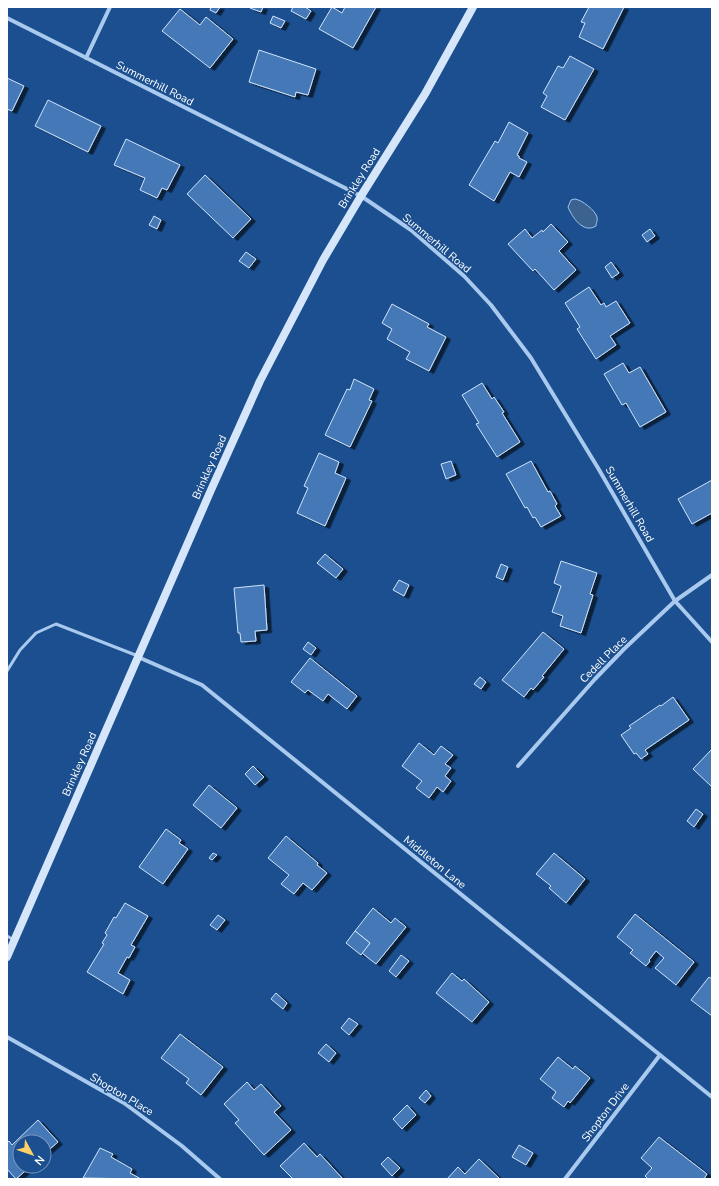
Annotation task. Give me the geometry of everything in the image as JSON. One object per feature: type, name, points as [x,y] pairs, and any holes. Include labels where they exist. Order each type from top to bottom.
[{"type":"main road","name":"Brinkley Road","points":[[7,957],[11,938],[260,381],[323,260],[360,196],[425,94],[473,7]]},
{"type":"street","points":[[86,58],[110,7]]},
{"type":"street","name":"Summerhill Road","points":[[7,18],[360,196],[411,230],[445,258],[499,315],[531,358],[676,601],[712,642]]},
{"type":"street","name":"Cedell Place","points":[[518,766],[594,679],[676,601],[712,575]]},
{"type":"street","name":"Middleton Lane","points":[[138,656],[202,685],[712,1097]]},
{"type":"street","name":"Shopton Place","points":[[7,1037],[124,1103],[182,1146],[220,1179]]},
{"type":"street","name":"Shopton Drive","points":[[565,1179],[660,1055]]},
{"type":"lane","points":[[7,671],[20,650],[36,633],[56,624],[138,656]]},
{"type":"water","points":[[575,199],[585,203],[594,211],[597,218],[596,226],[587,228],[575,220],[568,207],[571,200]]},
{"type":"building","points":[[211,7],[220,7],[216,13],[210,10]]},
{"type":"building","points":[[263,7],[261,12],[250,8]]},
{"type":"building","points":[[293,7],[305,7],[311,11],[306,19],[291,11]]},
{"type":"building","points":[[332,7],[342,13],[345,7],[376,7],[353,48],[319,29]]},
{"type":"building","points":[[589,7],[624,7],[603,49],[579,37],[585,23],[581,22]]},
{"type":"building","points":[[180,9],[200,25],[206,17],[233,39],[210,68],[162,31]]},
{"type":"building","points":[[273,16],[285,21],[281,28],[270,23]]},
{"type":"building","points":[[259,50],[316,69],[308,95],[296,92],[295,97],[249,82]]},
{"type":"building","points":[[570,56],[594,69],[565,120],[541,107],[547,96],[543,93],[558,66],[563,68]]},
{"type":"building","points":[[7,78],[24,86],[12,111],[7,109]]},
{"type":"building","points":[[48,100],[101,126],[88,152],[35,126]]},
{"type":"building","points":[[509,122],[528,133],[517,155],[519,158],[527,162],[519,177],[510,172],[494,201],[469,185],[495,141],[498,143]]},
{"type":"building","points":[[126,139],[180,165],[167,190],[162,188],[157,198],[140,190],[145,178],[114,165]]},
{"type":"building","points":[[205,175],[251,219],[233,238],[187,194]]},
{"type":"building","points":[[154,216],[161,220],[157,229],[149,225]]},
{"type":"building","points":[[551,224],[568,242],[559,251],[576,270],[554,290],[535,269],[533,271],[508,244],[525,229],[532,238],[542,230],[543,232]]},
{"type":"building","points":[[650,229],[655,236],[647,242],[642,235]]},
{"type":"building","points":[[246,252],[256,259],[249,268],[239,261]]},
{"type":"building","points":[[611,262],[619,273],[612,278],[605,267]]},
{"type":"building","points":[[589,287],[601,305],[604,303],[606,307],[616,301],[630,323],[610,336],[616,345],[596,359],[577,329],[580,327],[565,303]]},
{"type":"building","points":[[392,304],[429,324],[427,327],[446,337],[429,371],[406,359],[410,352],[387,339],[392,329],[382,323]]},
{"type":"building","points":[[623,363],[629,373],[640,367],[666,412],[640,427],[626,403],[622,405],[604,374]]},
{"type":"building","points":[[354,379],[374,389],[369,400],[372,401],[350,447],[325,435],[347,389],[350,390]]},
{"type":"building","points":[[482,383],[492,399],[494,397],[504,412],[502,413],[520,442],[497,457],[476,424],[479,423],[462,395]]},
{"type":"building","points":[[319,453],[339,462],[335,473],[346,478],[325,526],[297,513],[308,488],[304,486]]},
{"type":"building","points":[[451,461],[456,475],[446,479],[441,464]]},
{"type":"building","points":[[531,461],[548,492],[550,491],[557,504],[555,506],[561,516],[541,527],[535,517],[533,518],[527,507],[525,508],[506,474]]},
{"type":"building","points":[[712,480],[712,513],[692,524],[678,499]]},
{"type":"building","points":[[325,554],[343,569],[336,578],[317,563]]},
{"type":"building","points":[[561,561],[597,573],[590,594],[593,595],[581,633],[560,626],[563,616],[552,612],[561,586],[554,583]]},
{"type":"building","points":[[501,564],[508,567],[503,580],[496,577]]},
{"type":"building","points":[[399,580],[409,585],[404,596],[393,590]]},
{"type":"building","points":[[264,585],[267,630],[255,631],[256,641],[241,642],[240,633],[238,633],[234,588]]},
{"type":"building","points":[[543,632],[564,649],[542,676],[544,677],[533,690],[531,688],[524,697],[502,680]]},
{"type":"building","points":[[308,642],[316,648],[311,655],[303,649]]},
{"type":"building","points":[[310,658],[357,696],[347,709],[328,694],[323,701],[308,690],[305,693],[291,682]]},
{"type":"building","points":[[480,677],[486,682],[481,689],[474,684]]},
{"type":"building","points":[[673,697],[689,720],[645,750],[648,754],[641,759],[636,753],[634,754],[621,735],[631,728],[629,726]]},
{"type":"building","points":[[419,743],[434,755],[441,746],[453,755],[445,764],[451,768],[445,776],[451,781],[443,792],[437,787],[429,798],[416,788],[422,781],[402,766]]},
{"type":"building","points":[[712,749],[712,787],[693,769]]},
{"type":"building","points":[[253,766],[264,777],[255,785],[245,774]]},
{"type":"building","points":[[209,785],[237,808],[221,828],[193,805]]},
{"type":"building","points":[[696,809],[703,814],[694,827],[687,821]]},
{"type":"building","points":[[166,829],[181,840],[179,843],[188,849],[163,884],[139,867]]},
{"type":"building","points":[[286,836],[318,863],[317,865],[327,873],[312,890],[303,883],[294,894],[281,884],[289,875],[268,858]]},
{"type":"building","points":[[213,853],[217,855],[212,860],[209,858]]},
{"type":"building","points":[[554,853],[585,879],[566,903],[549,888],[551,886],[536,874]]},
{"type":"building","points":[[125,903],[148,916],[131,945],[135,947],[129,958],[127,957],[118,973],[130,980],[123,994],[87,972],[104,944],[102,943],[107,935],[105,933],[114,917],[116,918]]},
{"type":"building","points":[[373,908],[391,923],[395,918],[406,927],[376,964],[362,953],[370,943],[355,931]]},
{"type":"building","points":[[635,914],[694,962],[676,985],[655,968],[664,958],[656,951],[646,966],[630,953],[633,950],[617,937]]},
{"type":"building","points":[[218,915],[225,920],[217,930],[210,925]]},
{"type":"building","points":[[355,931],[370,943],[361,955],[346,943]]},
{"type":"building","points":[[401,955],[409,961],[396,977],[389,971]]},
{"type":"building","points":[[452,973],[462,981],[464,979],[489,1002],[472,1022],[436,993]]},
{"type":"building","points":[[709,977],[712,979],[712,1016],[691,1000]]},
{"type":"building","points":[[276,993],[287,1003],[283,1009],[271,999]]},
{"type":"building","points":[[349,1018],[358,1024],[349,1035],[341,1028]]},
{"type":"building","points":[[180,1034],[223,1067],[201,1095],[186,1083],[189,1079],[161,1058]]},
{"type":"building","points":[[326,1044],[336,1053],[329,1062],[318,1053]]},
{"type":"building","points":[[558,1057],[573,1069],[575,1066],[590,1078],[570,1103],[568,1101],[564,1107],[552,1098],[556,1092],[540,1079]]},
{"type":"building","points":[[247,1082],[254,1090],[261,1084],[281,1106],[274,1112],[291,1130],[264,1155],[235,1123],[239,1120],[224,1104]]},
{"type":"building","points":[[426,1090],[431,1096],[425,1103],[419,1098]]},
{"type":"building","points":[[407,1105],[416,1115],[402,1129],[393,1119]]},
{"type":"building","points":[[38,1120],[51,1134],[23,1134]]},
{"type":"building","points":[[52,1135],[58,1142],[52,1147]]},
{"type":"building","points":[[659,1137],[707,1174],[704,1179],[648,1179],[645,1176],[652,1168],[641,1158]]},
{"type":"building","points":[[9,1141],[12,1145],[12,1174],[22,1174],[16,1179],[7,1169],[7,1143]]},
{"type":"building","points":[[304,1143],[317,1157],[320,1154],[343,1179],[293,1179],[280,1166]]},
{"type":"building","points":[[519,1145],[533,1153],[526,1165],[512,1157]]},
{"type":"building","points":[[100,1148],[113,1154],[111,1157],[132,1169],[130,1173],[141,1179],[83,1178]]},
{"type":"building","points":[[388,1157],[400,1168],[392,1176],[381,1164]]},
{"type":"building","points":[[479,1159],[500,1179],[447,1179],[458,1167],[465,1174]]}]
